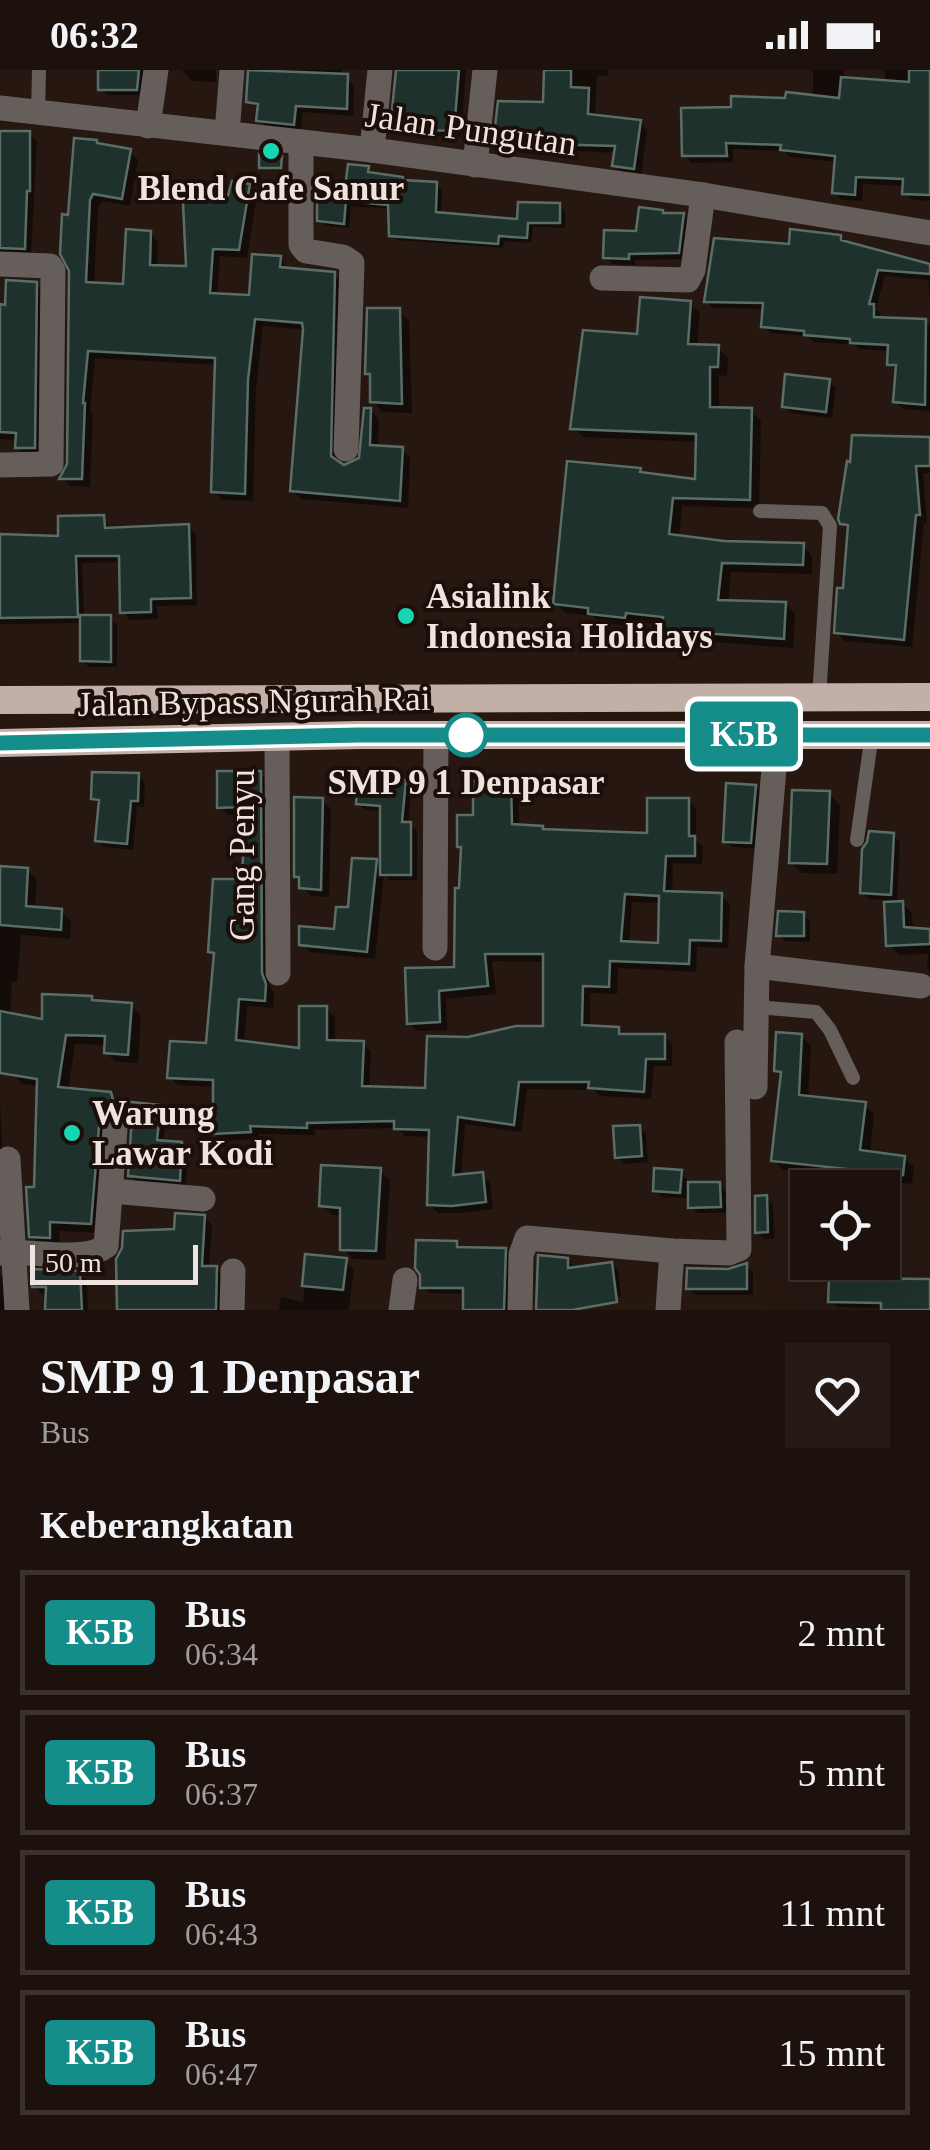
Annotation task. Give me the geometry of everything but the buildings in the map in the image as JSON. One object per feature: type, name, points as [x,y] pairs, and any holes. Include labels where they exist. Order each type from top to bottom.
[{"type":"highway","name":"Jalan Bypass Ngurah Rai","points":[[0,700],[930,698]]},
{"type":"highway","name":"Jalan Bypass Ngurah Rai","points":[[0,743],[436,735],[930,735]]},
{"type":"street","points":[[148,126],[156,70]]},
{"type":"street","points":[[227,134],[232,70]]},
{"type":"street","points":[[372,150],[380,70]]},
{"type":"street","points":[[475,166],[485,70]]},
{"type":"street","name":"Jalan Pungutan","points":[[0,108],[372,150],[702,195],[930,233]]},
{"type":"street","points":[[301,142],[301,245],[306,251],[343,257],[352,263],[346,449]]},
{"type":"street","points":[[602,278],[688,280],[702,195]]},
{"type":"street","points":[[0,264],[50,266],[53,271],[51,464],[0,466]]},
{"type":"street","points":[[755,1147],[757,966],[777,734]]},
{"type":"street","points":[[435,948],[436,735]]},
{"type":"street","name":"Gang Penyu","points":[[276,737],[278,974]]},
{"type":"street","points":[[757,966],[921,986]]},
{"type":"street","points":[[520,1310],[521,1255],[527,1238],[672,1251],[739,1249],[738,1042]]},
{"type":"street","points":[[7,1252],[99,1252],[108,1240],[116,1116]]},
{"type":"street","points":[[8,1159],[7,1252],[17,1310]]},
{"type":"street","points":[[112,1190],[202,1200]]},
{"type":"street","points":[[668,1310],[672,1251]]},
{"type":"street","points":[[232,1271],[232,1310]]},
{"type":"street","points":[[402,1310],[405,1280]]},
{"type":"lane","points":[[38,113],[39,70]]},
{"type":"lane","points":[[760,511],[822,514],[830,526],[819,698]]},
{"type":"lane","points":[[858,840],[872,734]]},
{"type":"lane","points":[[756,1007],[816,1012],[830,1030],[853,1078]]},
{"type":"bus line","name":"K5B","points":[[0,743],[359,735],[930,735]]},
{"type":"place","name":"Blend Cafe Sanur","points":[[271,151]]},
{"type":"place","name":"Asialink Indonesia Holidays","points":[[406,616]]},
{"type":"place","name":"SMP 9 1 Denpasar","points":[[466,735]]},
{"type":"place","name":"Warung Lawar Kodi","points":[[72,1133]]}]
